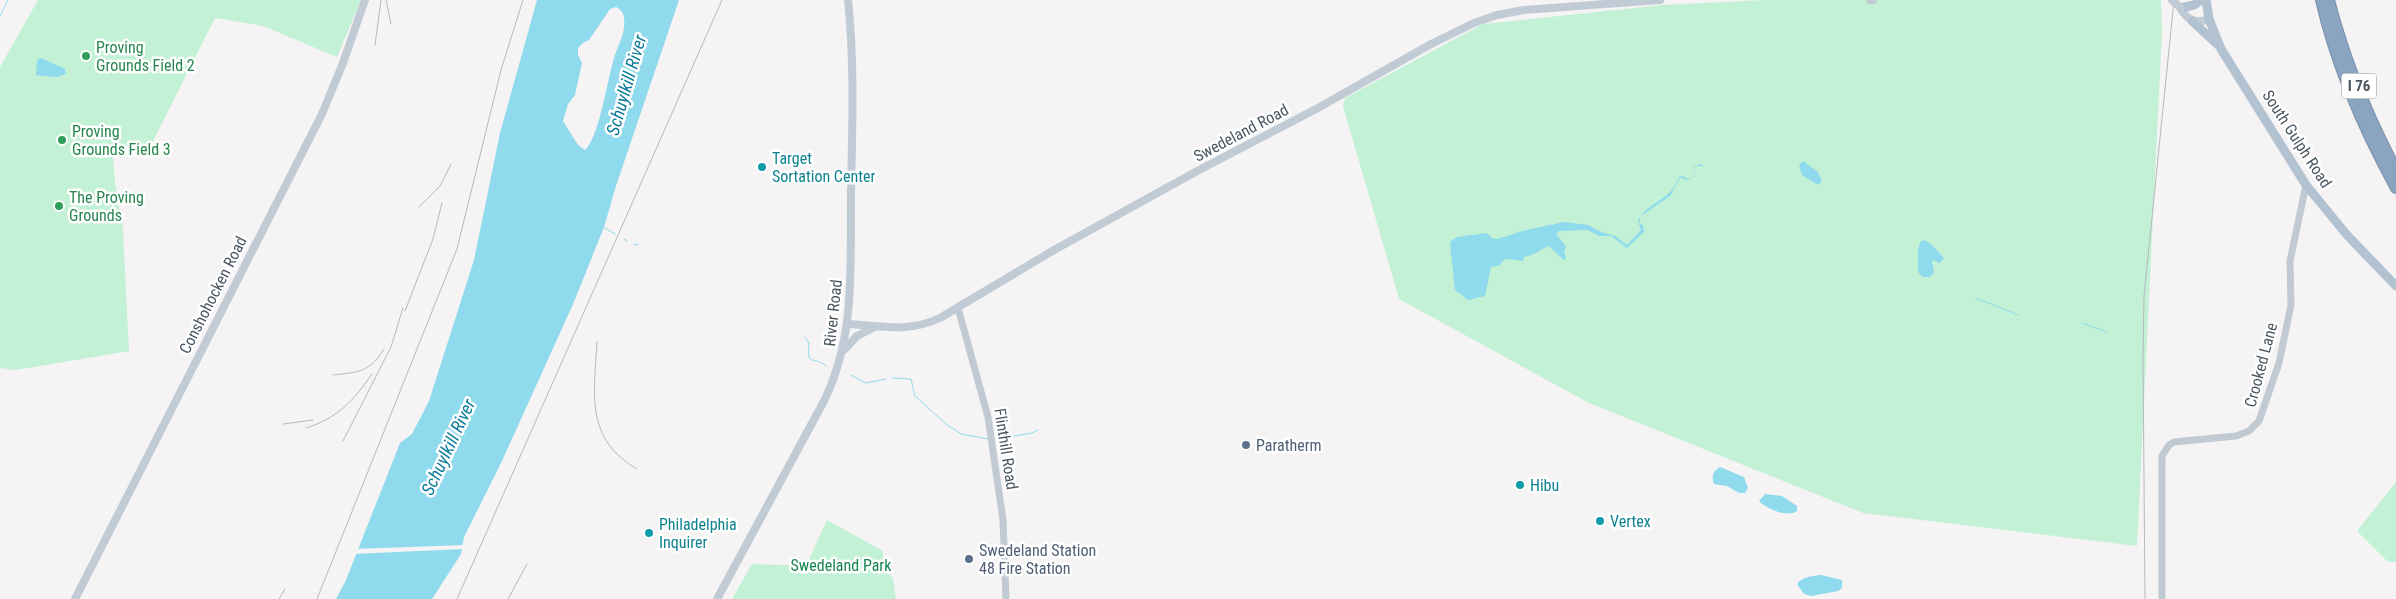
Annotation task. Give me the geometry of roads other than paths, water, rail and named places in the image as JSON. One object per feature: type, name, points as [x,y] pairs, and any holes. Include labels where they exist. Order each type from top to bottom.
[{"type":"highway","name":"I 76","points":[[2321,0],[2336,54],[2382,163],[2396,188]]},
{"type":"highway","name":"I 76","points":[[2329,0],[2336,28],[2371,116],[2396,170]]},
{"type":"main road","name":"Conshohocken Road","points":[[75,599],[170,409],[322,114],[343,64],[365,0]]},
{"type":"main road","name":"River Road","points":[[717,599],[822,406],[843,352],[851,297],[853,104],[848,0]]},
{"type":"main road","name":"Swedeland Road","points":[[848,324],[876,327],[913,327],[933,321],[1054,250],[1474,22],[1497,14],[1529,9],[1660,0]]},
{"type":"main road","points":[[2172,0],[2221,49]]},
{"type":"main road","points":[[2181,9],[2194,5],[2201,0]]},
{"type":"main road","name":"South Gulph Road","points":[[2206,0],[2210,19],[2221,49],[2306,185],[2347,235],[2396,286]]},
{"type":"main road","points":[[2181,9],[2210,19]]},
{"type":"main road","points":[[2192,21],[2202,22],[2210,19]]},
{"type":"main road","points":[[843,352],[857,336],[876,327]]},
{"type":"street","name":"Crooked Lane","points":[[2162,599],[2162,456],[2169,445],[2174,442],[2236,436],[2249,431],[2259,421],[2279,363],[2291,305],[2290,261],[2306,185]]},
{"type":"street","name":"Flinthill Road","points":[[958,308],[988,417],[1003,520],[1006,599]]},
{"type":"water","name":"Schuylkill River","points":[[537,0],[679,0],[604,227],[574,302],[502,461],[464,537],[461,554],[432,599],[336,599],[346,580],[400,443],[412,434],[429,401],[474,260],[500,133]],"holes":[[[616,7],[624,16],[623,33],[612,64],[595,133],[585,150],[578,145],[563,121],[568,104],[575,95],[582,63],[578,55],[578,48],[589,40],[610,9]]]},
{"type":"water","points":[[41,58],[65,69],[66,74],[57,77],[36,75],[37,60]]},
{"type":"water","points":[[1803,161],[1818,172],[1822,181],[1818,185],[1802,175],[1799,165]]},
{"type":"water","points":[[1683,176],[1688,179],[1695,176],[1688,180],[1680,178],[1670,196],[1641,216],[1670,192],[1679,177]]},
{"type":"water","points":[[1641,216],[1639,224],[1643,225],[1644,232],[1627,248],[1611,236],[1599,236],[1588,230],[1559,231],[1556,234],[1566,246],[1564,252],[1566,258],[1564,260],[1548,246],[1524,257],[1523,261],[1505,259],[1500,265],[1491,267],[1485,296],[1468,300],[1455,290],[1450,244],[1457,237],[1487,233],[1492,238],[1498,239],[1522,231],[1564,222],[1588,225],[1601,232],[1615,236],[1627,245],[1641,230],[1638,222]]},
{"type":"water","points":[[1925,240],[1944,258],[1940,263],[1932,260],[1934,273],[1930,277],[1923,277],[1918,272],[1918,251],[1920,242]]},
{"type":"water","points":[[1720,467],[1744,477],[1748,488],[1745,493],[1739,493],[1727,486],[1714,484],[1713,474]]},
{"type":"water","points":[[1765,494],[1782,496],[1797,506],[1797,511],[1788,514],[1777,512],[1767,507],[1759,501]]},
{"type":"water","points":[[1821,575],[1842,580],[1842,588],[1838,591],[1811,596],[1804,594],[1797,584],[1805,578]]},
{"type":"waterway","points":[[0,16],[8,0]]},
{"type":"waterway","points":[[603,227],[615,234]]},
{"type":"waterway","points":[[634,244],[638,245]]},
{"type":"waterway","points":[[1976,298],[2018,315]]},
{"type":"waterway","points":[[2082,323],[2107,332]]},
{"type":"waterway","points":[[805,337],[809,343],[808,351],[810,358],[826,366]]},
{"type":"waterway","points":[[851,375],[866,383],[886,379]]},
{"type":"waterway","points":[[892,378],[911,379],[915,396],[946,424],[961,434],[988,439]]},
{"type":"waterway","points":[[997,439],[1032,433],[1038,430]]},
{"type":"tram line","points":[[2145,599],[2144,296],[2174,0]]},
{"type":"railway","points":[[375,45],[381,0]]},
{"type":"railway","points":[[386,0],[391,24]]},
{"type":"railway","points":[[317,599],[457,249],[501,70],[523,0]]},
{"type":"railway","points":[[457,599],[722,0]]},
{"type":"railway","points":[[419,207],[440,186],[451,164]]},
{"type":"railway","points":[[405,311],[433,239],[442,203]]},
{"type":"railway","points":[[343,441],[391,347],[403,308]]},
{"type":"railway","points":[[597,342],[595,398],[596,414],[601,430],[608,444],[620,457],[637,469]]},
{"type":"railway","points":[[333,375],[356,372],[368,367],[379,357],[384,349]]},
{"type":"railway","points":[[306,428],[336,414],[351,400],[372,374]]},
{"type":"railway","points":[[283,424],[313,420]]},
{"type":"railway","points":[[508,599],[527,564]]},
{"type":"railway","points":[[279,599],[285,589]]},
{"type":"place","name":"Proving Grounds Field 2","points":[[86,56]]},
{"type":"place","name":"Proving Grounds Field 3","points":[[62,140]]},
{"type":"place","name":"Target Sortation Center","points":[[762,167]]},
{"type":"place","name":"The Proving Grounds","points":[[59,206]]},
{"type":"place","name":"Paratherm","points":[[1246,445]]},
{"type":"place","name":"Hibu","points":[[1520,485]]},
{"type":"place","name":"Vertex","points":[[1600,521]]},
{"type":"place","name":"Philadelphia Inquirer","points":[[649,533]]},
{"type":"place","name":"Swedeland Station 48 Fire Station","points":[[969,559]]},
{"type":"park label","name":"Swedeland Park","points":[[841,565]]}]
